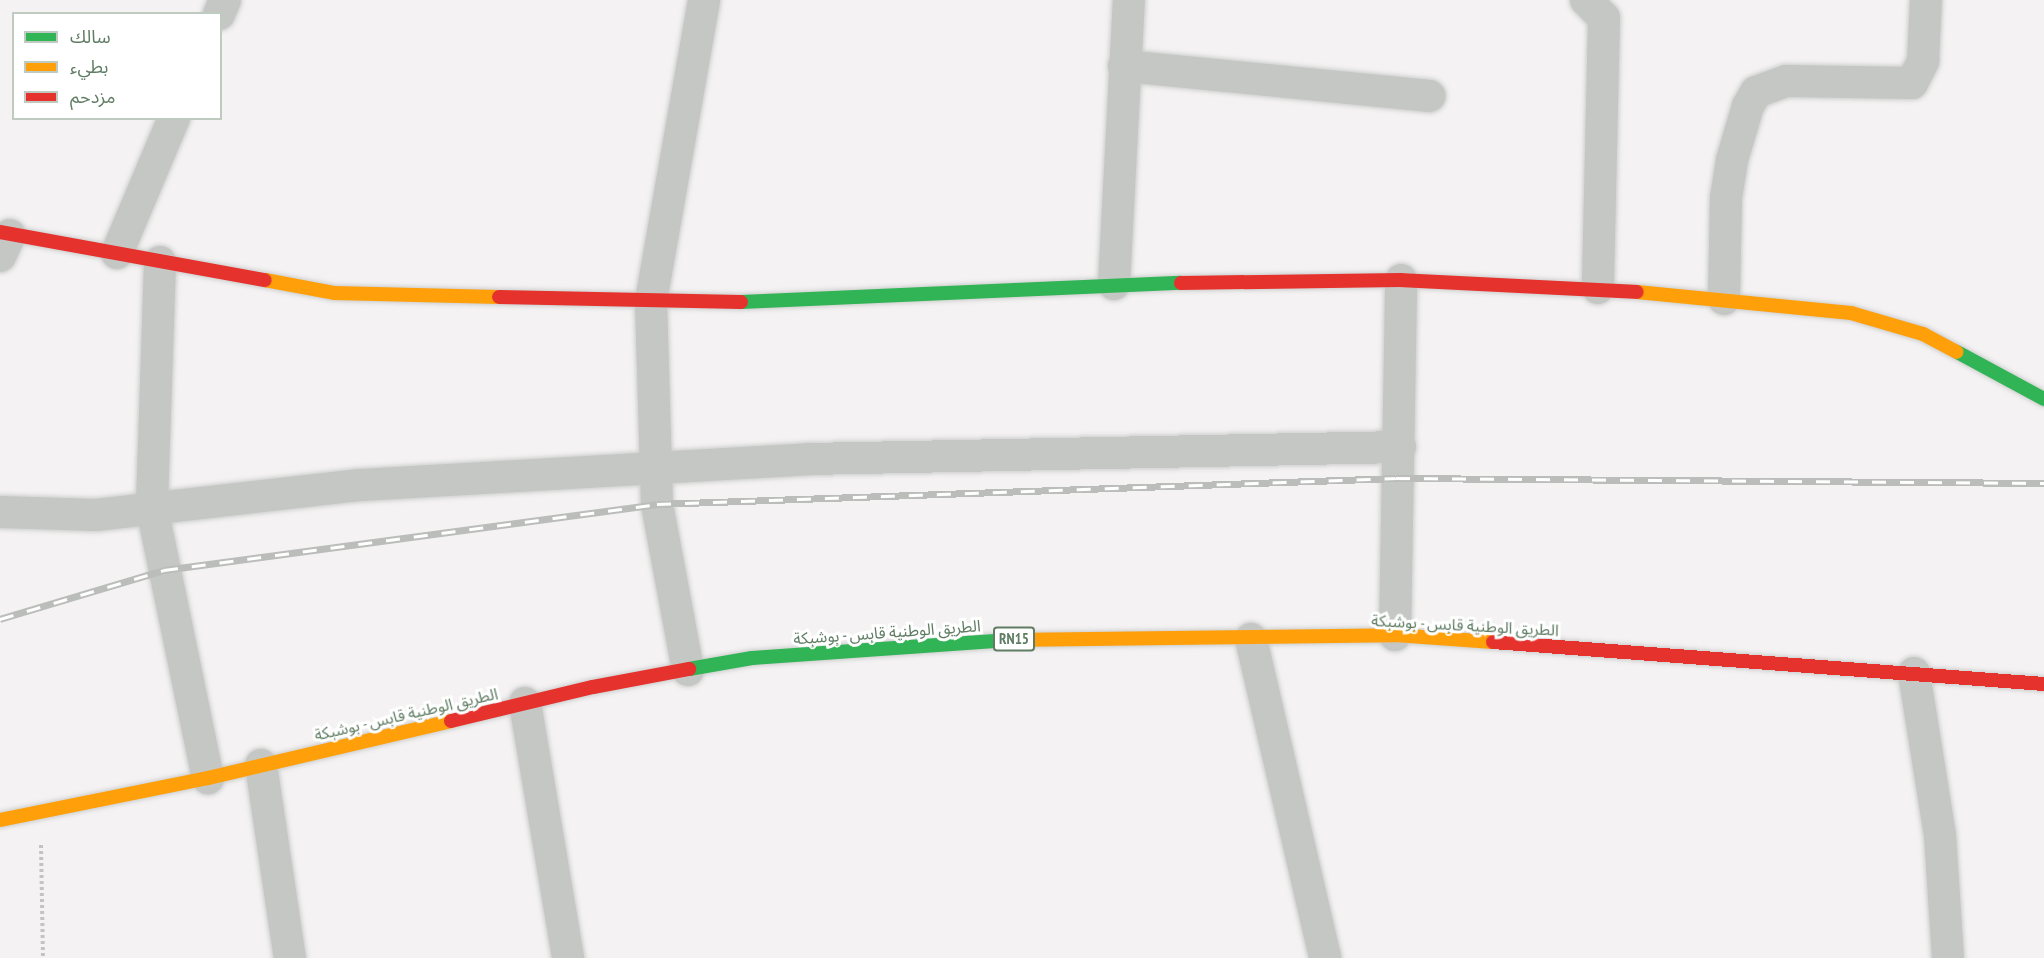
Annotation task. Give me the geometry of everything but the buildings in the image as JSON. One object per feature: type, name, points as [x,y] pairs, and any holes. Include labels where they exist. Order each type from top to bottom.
[{"type":"main road","points":[[3,241],[117,253],[334,293],[730,303],[1114,284],[1401,280],[1598,288],[1851,313],[1923,334],[2044,399]]},
{"type":"main road","name":"الطريق الوطنية قابس - بوشبكة","points":[[0,820],[40,810],[208,778],[525,703],[752,658],[1021,639],[1251,639],[1395,635],[2044,684]]},
{"type":"street","points":[[688,670],[657,504],[651,301],[704,0]]},
{"type":"street","points":[[1114,284],[1129,0]]},
{"type":"street","points":[[1724,299],[1729,179],[1748,106],[1756,92],[1786,81],[1912,83],[1923,61],[1926,0]]},
{"type":"street","points":[[1598,288],[1599,6]]},
{"type":"street","points":[[1124,66],[1430,96]]},
{"type":"street","points":[[117,253],[173,120]]},
{"type":"street","points":[[160,262],[152,508],[208,778]]},
{"type":"street","points":[[1395,635],[1400,447],[1401,280]]},
{"type":"street","points":[[0,512],[96,515],[360,485],[809,459],[1400,447]]},
{"type":"street","points":[[1251,639],[1325,958]]},
{"type":"street","points":[[1914,673],[1940,835],[1948,958]]},
{"type":"street","points":[[525,703],[568,958]]},
{"type":"street","points":[[261,765],[290,958]]},
{"type":"path","points":[[40,810],[43,958]]},
{"type":"railway","points":[[0,619],[164,570],[657,504],[1396,478],[2044,483]]},
{"type":"traffic: fast","points":[[741,302],[1181,283]]},
{"type":"traffic: fast","points":[[1957,352],[2044,399]]},
{"type":"traffic: fast","points":[[689,669],[752,658],[1009,640]]},
{"type":"traffic: slow","points":[[265,280],[334,293],[499,297]]},
{"type":"traffic: slow","points":[[1637,292],[1851,313],[1923,334],[1957,352]]},
{"type":"traffic: slow","points":[[1009,640],[1395,635],[1493,642]]},
{"type":"traffic: slow","points":[[0,820],[208,778],[451,721]]},
{"type":"traffic: jam","points":[[0,232],[265,280]]},
{"type":"traffic: jam","points":[[1181,283],[1401,280],[1637,292]]},
{"type":"traffic: jam","points":[[499,297],[741,302]]},
{"type":"traffic: jam","points":[[1493,642],[2044,684]]},
{"type":"traffic: jam","points":[[451,721],[593,687],[689,669]]}]
